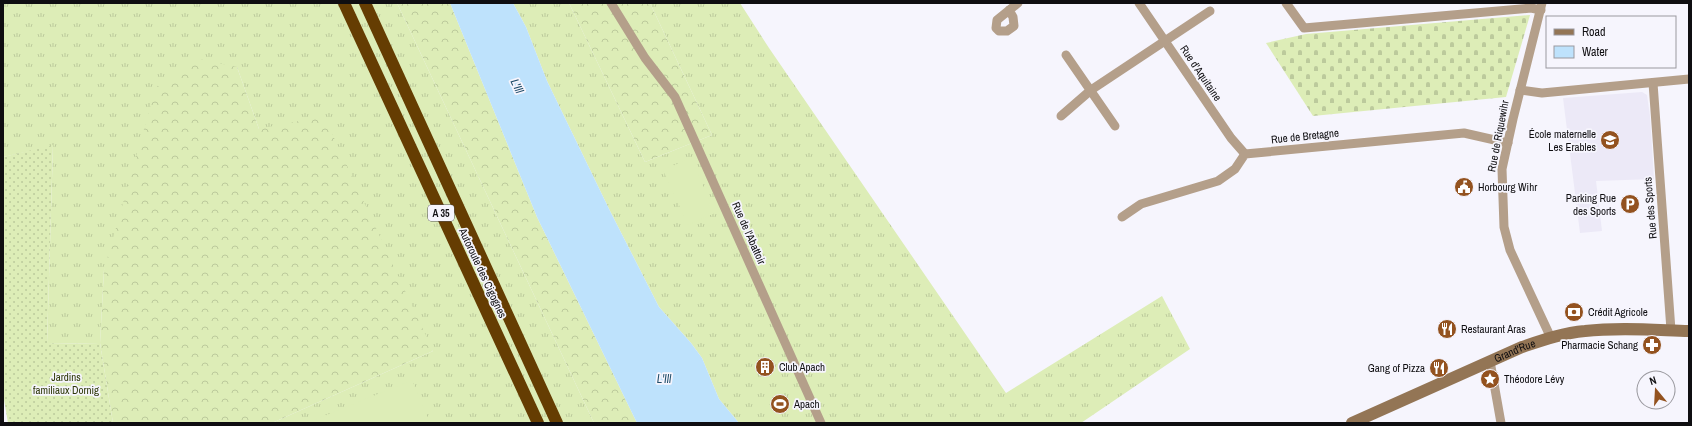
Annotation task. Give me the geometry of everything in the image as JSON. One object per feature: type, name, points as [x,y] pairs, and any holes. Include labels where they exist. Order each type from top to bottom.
[{"type":"highway","name":"Autoroute des Cigognes","points":[[344,3],[538,423]]},
{"type":"highway","name":"Autoroute des Cigognes","points":[[365,3],[557,423]]},
{"type":"main road","name":"Grand'Rue","points":[[1352,423],[1522,347],[1551,338],[1584,331],[1611,329],[1689,331]]},
{"type":"street","name":"Rue de l'Abattoir","points":[[611,3],[645,58],[675,97],[821,423]]},
{"type":"street","points":[[1009,10],[1018,3]]},
{"type":"street","name":"Rue d'Aquitaine","points":[[1139,3],[1231,138],[1245,154]]},
{"type":"street","points":[[1286,3],[1304,28],[1542,7]]},
{"type":"street","name":"Rue de Riquewihr","points":[[1542,7],[1520,90],[1502,169],[1504,227],[1510,250],[1551,338]]},
{"type":"street","points":[[1061,116],[1091,90],[1210,11]]},
{"type":"street","points":[[1066,55],[1115,126]]},
{"type":"street","points":[[1520,90],[1542,93],[1689,79]]},
{"type":"street","name":"Rue des Sports","points":[[1653,83],[1671,330]]},
{"type":"street","name":"Rue de Bretagne","points":[[1245,154],[1464,133],[1508,143]]},
{"type":"street","points":[[1122,217],[1141,204],[1218,181],[1235,169],[1245,154]]},
{"type":"street","points":[[1490,361],[1500,423]]},
{"type":"shaded area","name":"École maternelle Les Erables","points":[[1642,92],[1647,95],[1650,116],[1654,179],[1596,181],[1602,231],[1580,233],[1563,98]]},
{"type":"green space","points":[[3,3],[397,3],[594,423],[272,423],[433,351],[259,129],[237,67],[104,270],[100,343],[47,344],[53,146],[3,157]]},
{"type":"green space","points":[[397,3],[450,3],[537,217],[637,423],[594,423]]},
{"type":"green space","points":[[513,3],[569,3],[645,162],[712,135],[650,3],[740,3],[769,48],[1006,393],[1162,296],[1190,349],[1081,423],[739,423],[719,399],[702,358],[691,343],[659,307],[610,211],[547,81],[526,27]]},
{"type":"green space","points":[[569,3],[650,3],[712,135],[645,162]]},
{"type":"green space","points":[[1530,15],[1506,97],[1313,116],[1266,43],[1306,34]]},
{"type":"green space","points":[[199,59],[237,67],[259,129],[324,116],[433,351],[272,423],[113,423],[100,343],[104,270],[156,87]]},
{"type":"green space","name":"Jardins familiaux Dornig","points":[[53,145],[47,344],[100,343],[113,423],[8,423],[3,394],[3,157]]},
{"type":"green space","points":[[691,158],[715,213],[688,225],[663,170]]},
{"type":"green space","points":[[412,380],[430,423],[307,423]]},
{"type":"water","name":"L'Ill","points":[[450,3],[513,3],[526,27],[547,81],[610,211],[659,307],[691,343],[702,358],[719,399],[739,423],[637,423],[537,217]]},
{"type":"place","name":"École maternelle Les Erables","points":[[1610,140]]},
{"type":"place","name":"Horbourg Wihr","points":[[1464,187]]},
{"type":"place","name":"Parking Rue des Sports","points":[[1630,204]]},
{"type":"place","name":"Crédit Agricole","points":[[1574,312]]},
{"type":"place","name":"Restaurant Aras","points":[[1447,329]]},
{"type":"place","name":"Pharmacie Schang","points":[[1652,345]]},
{"type":"place","name":"Club Apach","points":[[765,367]]},
{"type":"place","name":"Gang of Pizza","points":[[1439,368]]},
{"type":"place","name":"Théodore Lévy","points":[[1490,379]]},
{"type":"place","name":"Apach","points":[[780,404]]}]
